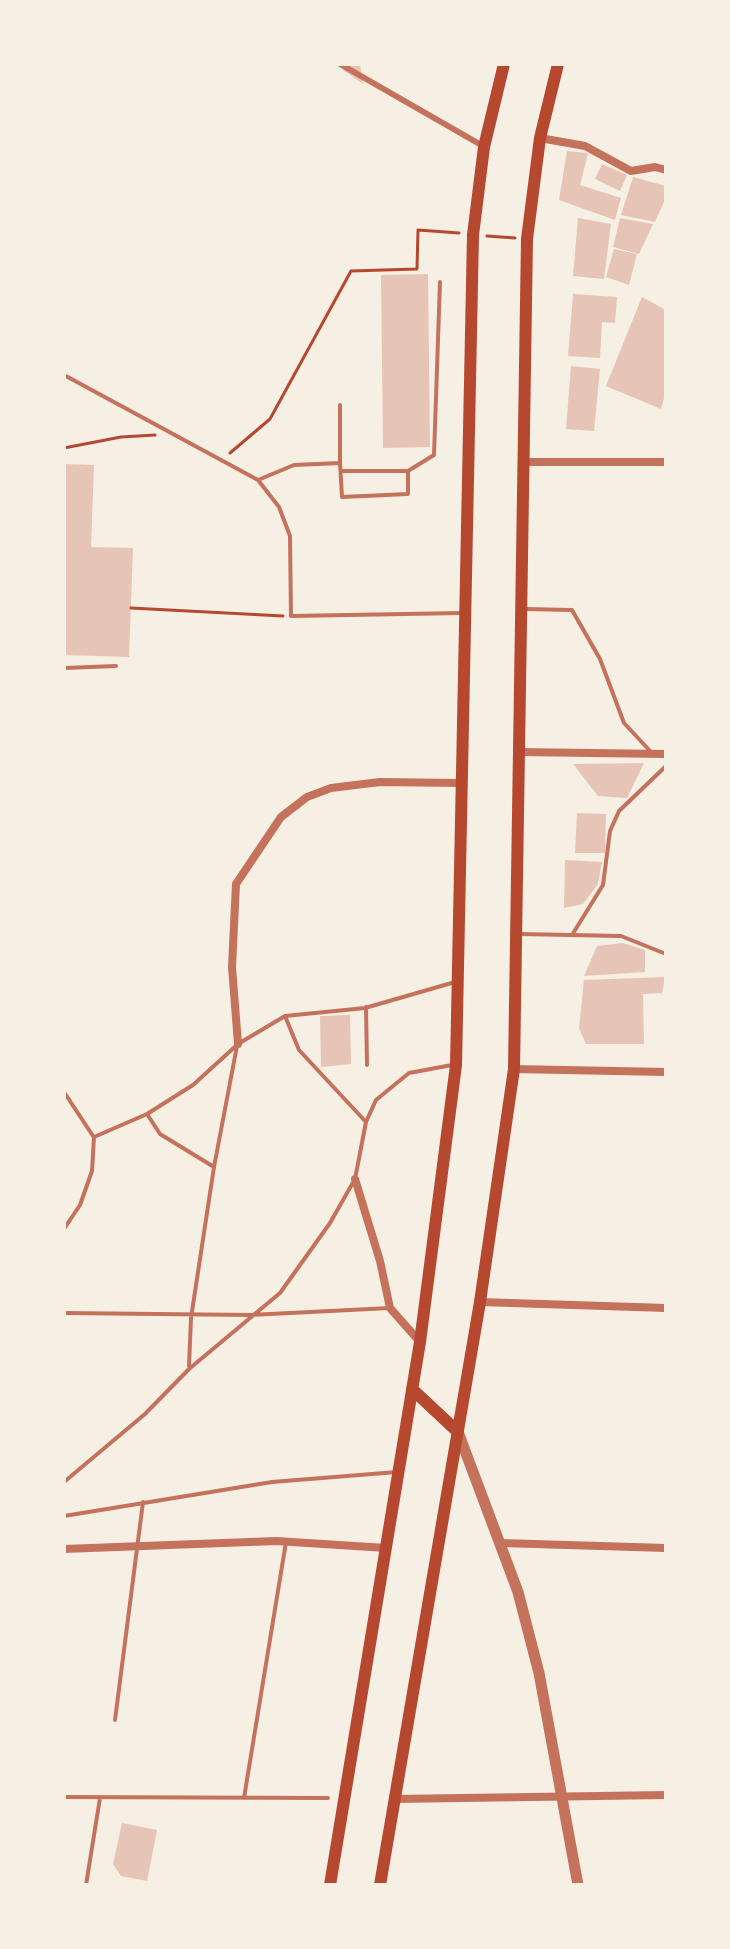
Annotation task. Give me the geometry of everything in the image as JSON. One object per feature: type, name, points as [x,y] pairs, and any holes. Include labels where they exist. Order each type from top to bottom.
[{"type":"main road","points":[[330,1885],[420,1342],[456,1065],[473,235],[484,147],[504,64]]},
{"type":"main road","points":[[380,1885],[480,1302],[514,1069],[527,239],[540,138],[558,64]]},
{"type":"main road","points":[[412,1389],[458,1432]]},
{"type":"street","points":[[340,64],[484,147]]},
{"type":"street","points":[[540,138],[585,146],[631,171],[655,167],[666,170]]},
{"type":"street","points":[[522,462],[666,462]]},
{"type":"street","points":[[517,752],[666,754]]},
{"type":"street","points":[[238,1044],[232,967],[236,884],[281,817],[307,797],[331,788],[380,782],[460,783]]},
{"type":"street","points":[[514,1069],[666,1072]]},
{"type":"street","points":[[355,1179],[380,1261],[390,1308],[420,1342]]},
{"type":"street","points":[[480,1302],[666,1308]]},
{"type":"street","points":[[458,1432],[501,1543],[539,1673],[578,1885]]},
{"type":"street","points":[[64,1549],[286,1542],[386,1548]]},
{"type":"street","points":[[501,1543],[666,1548]]},
{"type":"street","points":[[394,1799],[666,1795]]},
{"type":"lane","points":[[341,471],[408,471],[434,455],[440,282]]},
{"type":"lane","points":[[64,375],[258,480],[279,507],[290,536],[291,616],[464,613]]},
{"type":"lane","points":[[340,405],[342,497],[408,494],[408,471]]},
{"type":"lane","points":[[258,480],[294,465],[340,463]]},
{"type":"lane","points":[[520,609],[572,610],[600,659],[624,723],[652,754]]},
{"type":"lane","points":[[64,668],[116,666]]},
{"type":"lane","points":[[572,935],[603,885],[610,831],[619,811],[666,766]]},
{"type":"lane","points":[[515,934],[621,936],[666,954]]},
{"type":"lane","points":[[94,1137],[147,1114],[193,1085],[238,1044],[285,1016],[366,1007],[457,981]]},
{"type":"lane","points":[[366,1007],[367,1065]]},
{"type":"lane","points":[[285,1016],[299,1050],[366,1122]]},
{"type":"lane","points":[[189,1369],[191,1315],[214,1167],[238,1044]]},
{"type":"lane","points":[[64,1482],[145,1414],[189,1369],[250,1315],[280,1293],[299,1269],[355,1179],[366,1122],[376,1100],[409,1073],[456,1065]]},
{"type":"lane","points":[[64,1092],[94,1137],[92,1171],[80,1205],[64,1229]]},
{"type":"lane","points":[[147,1114],[160,1134],[214,1167]]},
{"type":"lane","points":[[64,1313],[250,1315],[390,1308]]},
{"type":"lane","points":[[64,1516],[272,1482],[359,1472],[399,1472]]},
{"type":"lane","points":[[115,1720],[143,1502]]},
{"type":"lane","points":[[244,1798],[286,1542]]},
{"type":"lane","points":[[64,1797],[328,1798]]},
{"type":"lane","points":[[86,1885],[100,1798]]},
{"type":"path","points":[[221,462],[270,419],[351,271],[417,269],[418,230],[527,239]]},
{"type":"path","points":[[64,448],[121,437],[157,435]]},
{"type":"path","points":[[131,608],[291,616]]},
{"type":"building","points":[[340,64],[360,64],[363,84],[343,70]]},
{"type":"building","points":[[567,151],[588,153],[580,185],[621,198],[615,220],[559,200]]},
{"type":"building","points":[[602,164],[627,175],[620,191],[595,179]]},
{"type":"building","points":[[633,177],[666,186],[666,197],[655,222],[621,215]]},
{"type":"building","points":[[578,218],[611,224],[604,279],[573,276]]},
{"type":"building","points":[[620,218],[653,224],[639,254],[613,247]]},
{"type":"building","points":[[614,249],[637,254],[629,285],[606,277]]},
{"type":"building","points":[[428,274],[430,447],[383,448],[381,275]]},
{"type":"building","points":[[573,294],[617,297],[615,323],[602,322],[600,358],[568,356]]},
{"type":"building","points":[[642,297],[666,310],[666,391],[661,409],[606,386]]},
{"type":"building","points":[[571,366],[600,369],[594,431],[566,429]]},
{"type":"building","points":[[64,464],[94,465],[91,547],[133,548],[129,657],[64,655]]},
{"type":"building","points":[[644,763],[627,798],[598,796],[573,764]]},
{"type":"building","points":[[577,813],[606,814],[605,853],[575,853]]},
{"type":"building","points":[[565,860],[602,862],[598,884],[583,904],[564,908]]},
{"type":"building","points":[[623,943],[645,950],[645,972],[584,976],[597,946]]},
{"type":"building","points":[[665,977],[662,993],[643,994],[644,1044],[586,1044],[579,1028],[584,980]]},
{"type":"building","points":[[350,1015],[351,1064],[321,1067],[320,1016]]},
{"type":"building","points":[[122,1823],[157,1830],[147,1881],[121,1876],[113,1864]]}]
